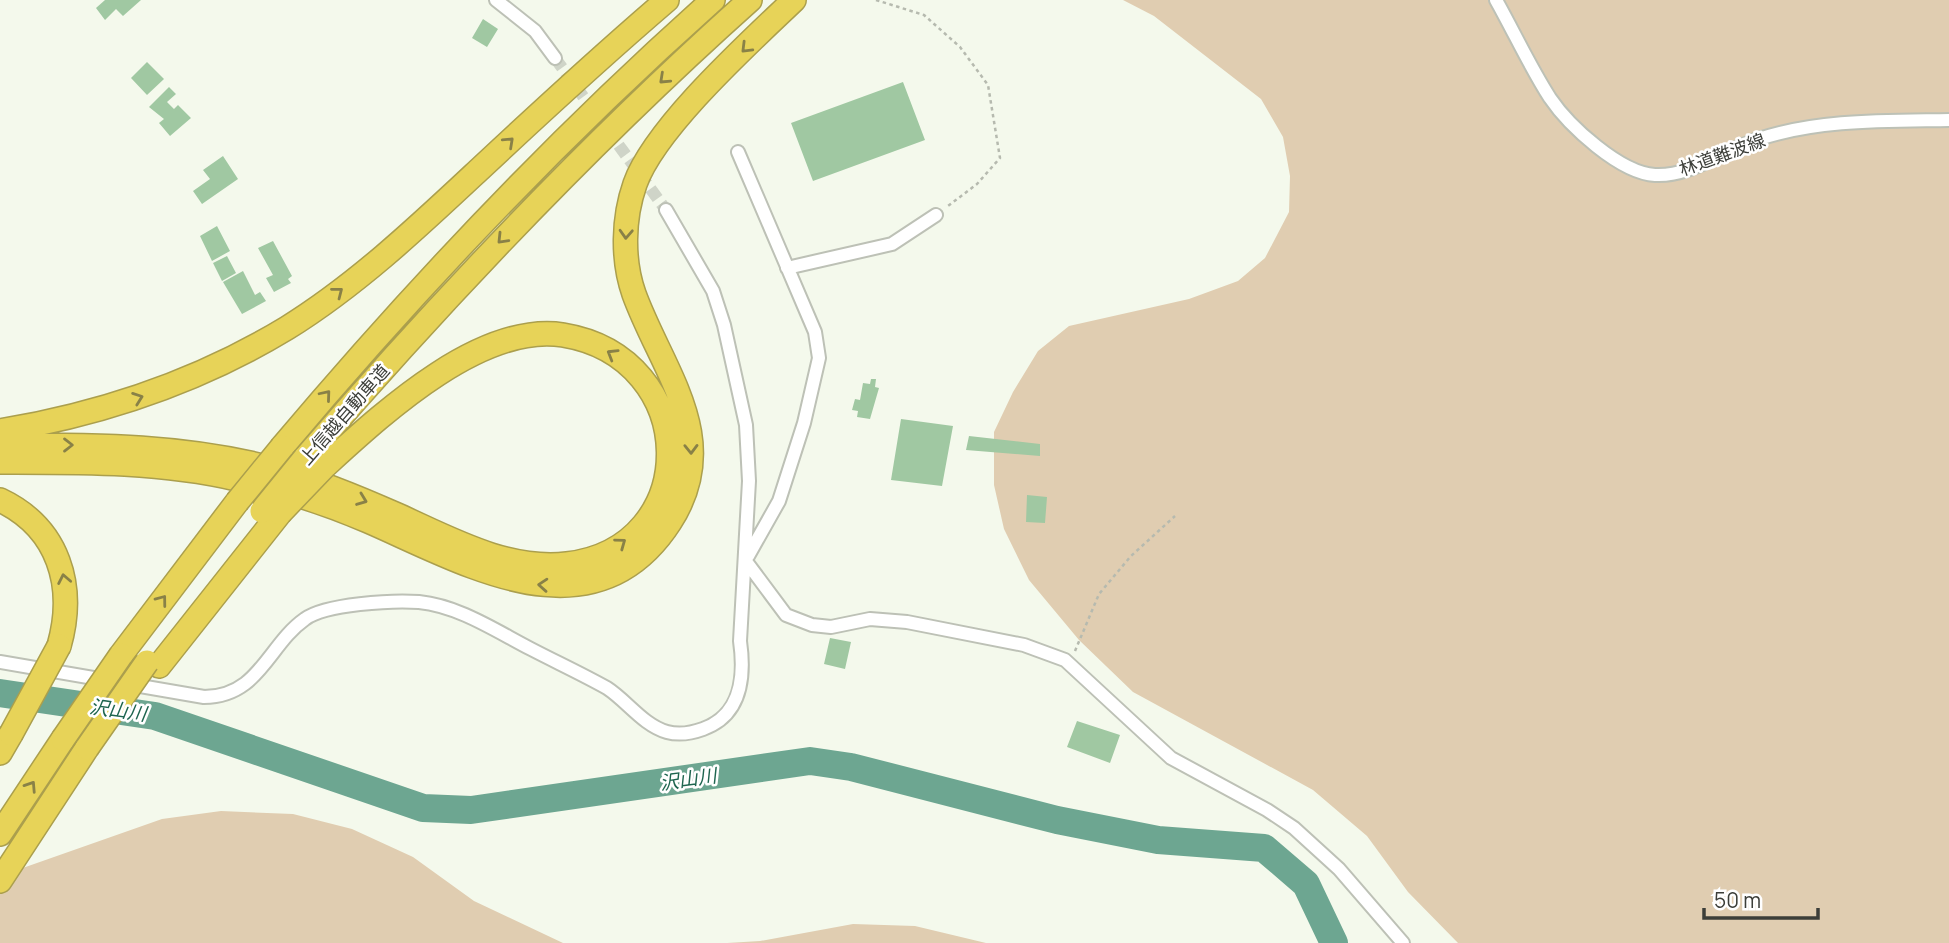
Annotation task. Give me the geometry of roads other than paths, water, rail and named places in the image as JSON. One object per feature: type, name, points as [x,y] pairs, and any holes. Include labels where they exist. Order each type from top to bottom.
[{"type":"highway","points":[[0,431],[85,415],[124,404],[207,371],[288,327],[404,237],[667,0]]},
{"type":"highway","name":"上信越自動車道","points":[[0,834],[121,655],[282,447],[370,345],[480,225],[599,106],[713,0]]},
{"type":"highway","name":"上信越自動車道","points":[[0,881],[153,664],[271,512],[315,462],[427,319],[554,185],[750,0]]},
{"type":"highway","points":[[0,462],[122,463],[234,478],[311,499],[463,564],[526,584],[581,584],[626,567],[646,553],[677,512],[687,488],[691,464],[687,414],[634,293],[626,263],[627,222],[635,182],[668,129],[794,0]]},
{"type":"highway","points":[[0,445],[160,447],[241,460],[341,492],[472,548],[504,559],[538,565],[588,560],[628,539],[657,502],[666,479],[670,453],[668,428],[661,406],[649,385],[630,366],[586,341],[560,335],[535,335],[509,340],[453,366],[315,462]]},
{"type":"highway","points":[[0,500],[31,520],[57,554],[67,594],[66,621],[59,646],[6,743]]},
{"type":"street","points":[[496,0],[535,31],[555,58]]},
{"type":"street","name":"林道難波線","points":[[1496,0],[1551,100],[1600,149],[1630,169],[1655,175],[1681,171],[1760,138],[1807,128],[1881,121],[1949,120]]},
{"type":"street","points":[[738,152],[815,332],[819,358],[804,423],[779,501],[745,560]]},
{"type":"street","points":[[0,663],[12,662],[204,696],[224,697],[253,676],[304,619],[328,607],[419,602],[454,610],[608,689],[642,718],[666,732],[692,733],[713,726],[731,710],[740,690],[743,666],[740,641],[749,481],[746,425],[724,326],[701,266],[666,210]]},
{"type":"street","points":[[787,268],[892,244],[936,215]]},
{"type":"street","points":[[745,560],[786,615],[812,625],[831,627],[870,619],[907,622],[1024,645],[1069,664],[1171,758],[1294,828],[1339,869],[1404,943]]},
{"type":"waterway","name":"沢山川","points":[[0,693],[155,716],[423,808],[471,810],[810,761],[851,767],[1057,820],[1158,840],[1264,848],[1306,884],[1334,943]]},
{"type":"tunnel","points":[[555,58],[666,210]]}]
